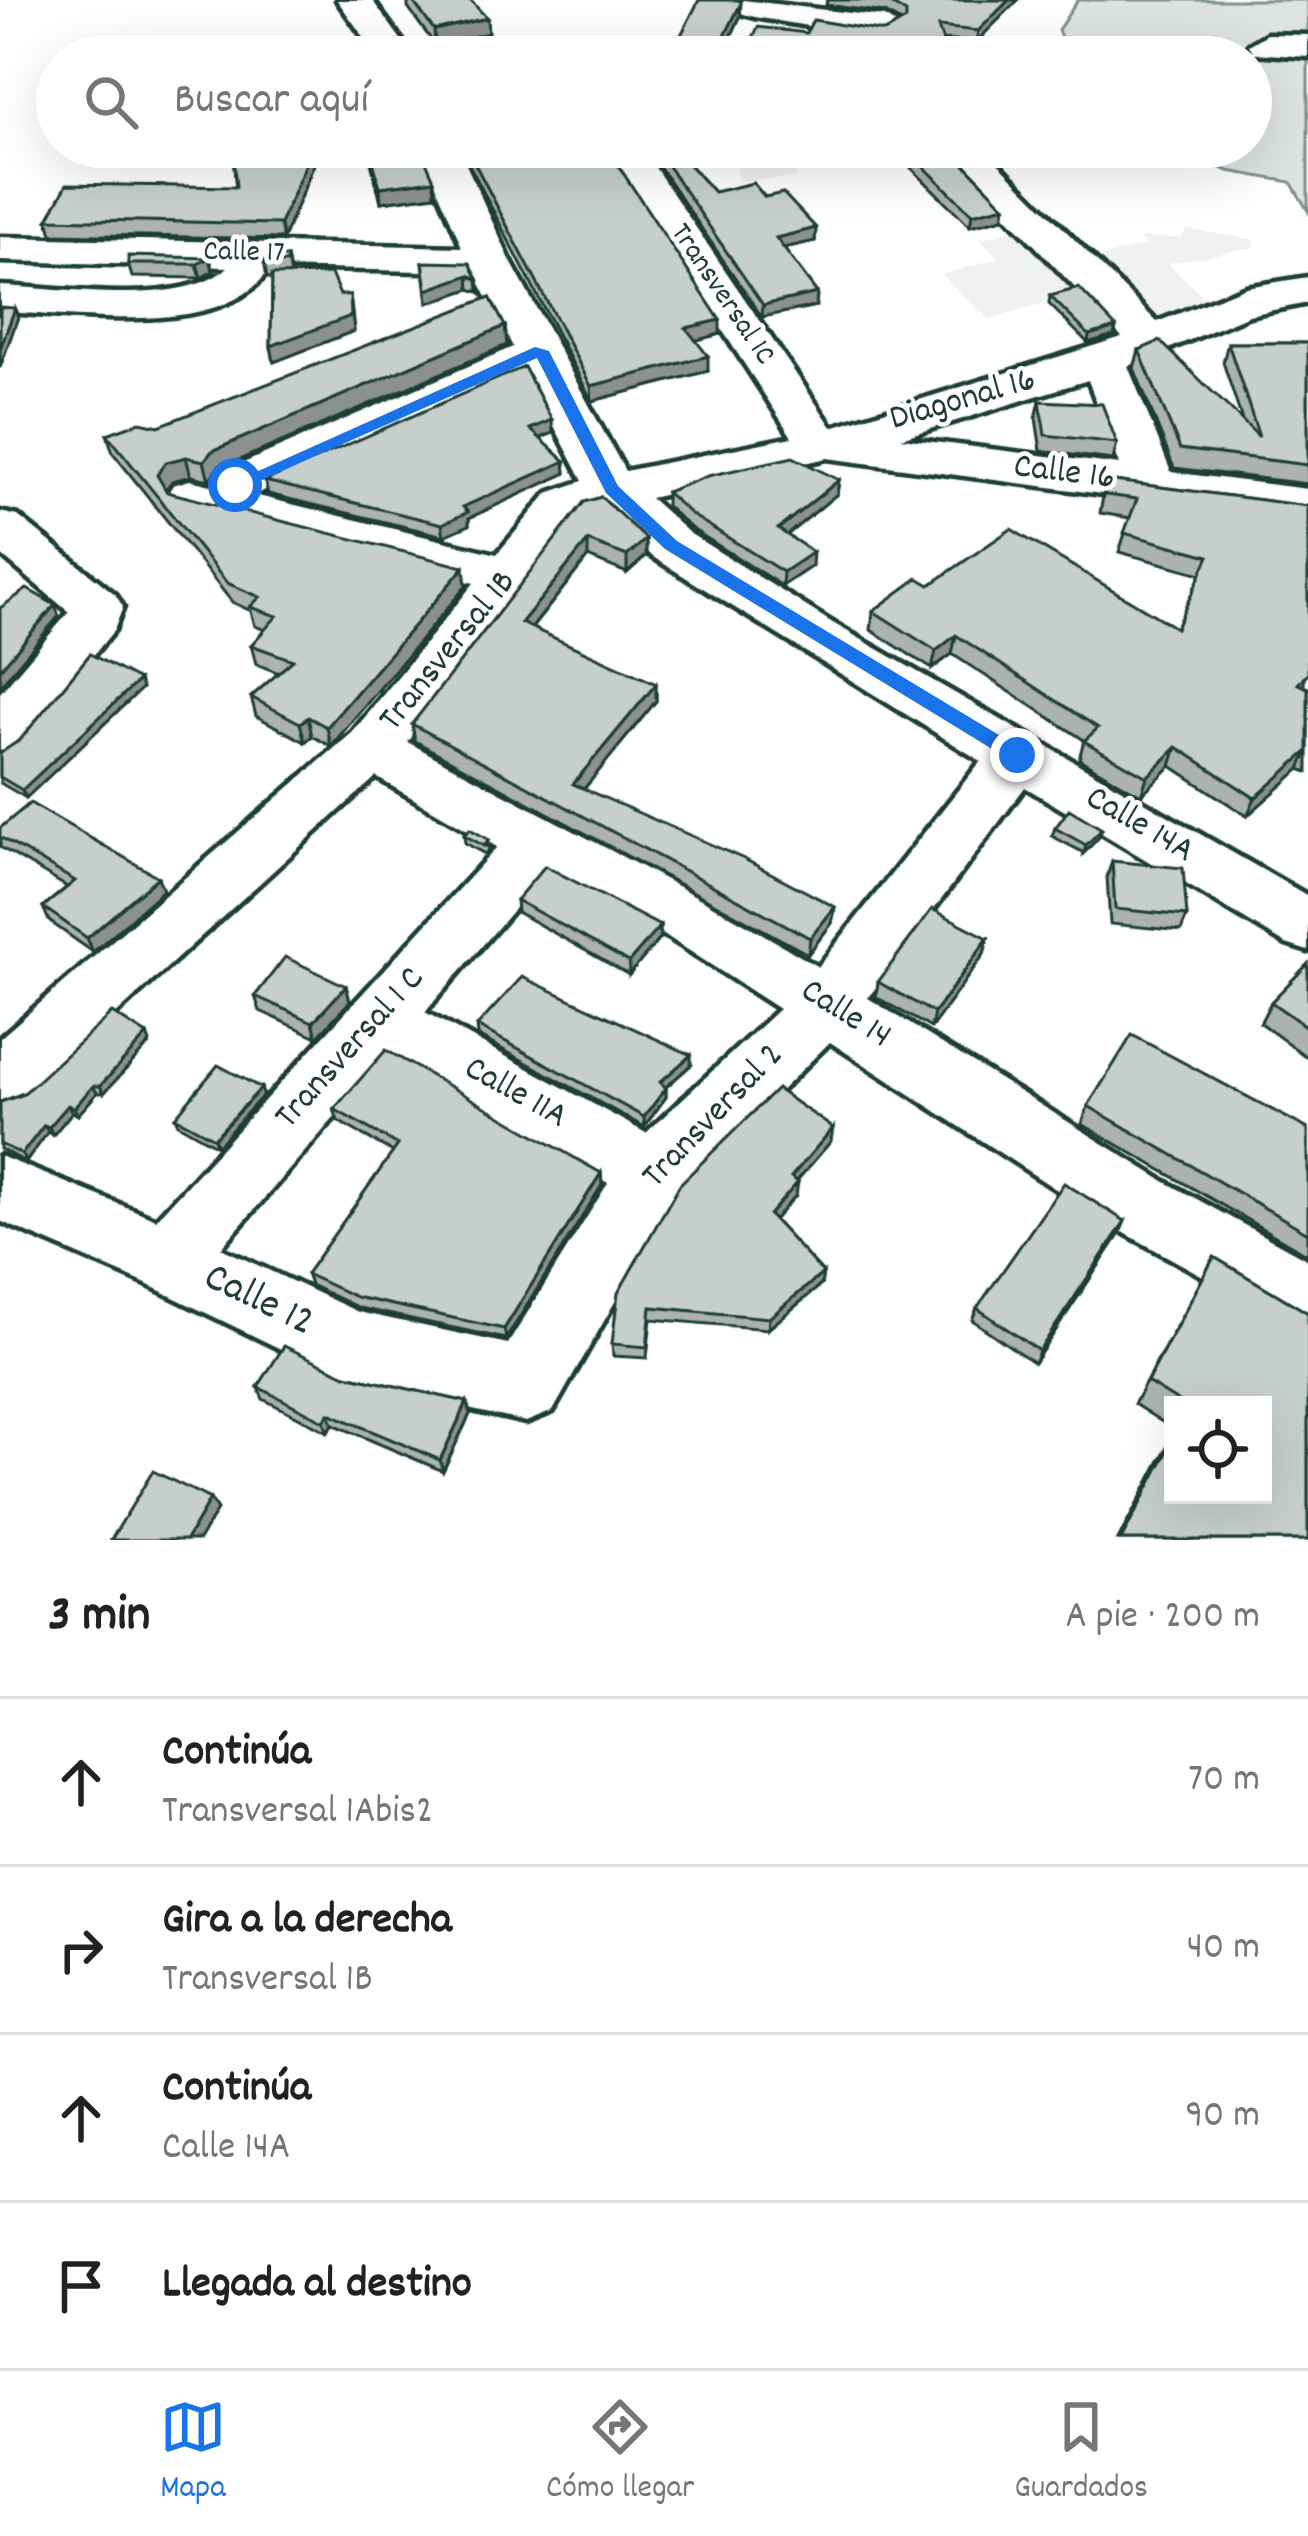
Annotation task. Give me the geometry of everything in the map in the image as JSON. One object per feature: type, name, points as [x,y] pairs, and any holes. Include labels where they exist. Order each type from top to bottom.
[{"type":"street","points":[[354,0],[381,36]]},
{"type":"street","points":[[890,36],[914,2]]},
{"type":"street","points":[[754,7],[860,36]]},
{"type":"street","points":[[1272,45],[1308,46]]},
{"type":"street","points":[[448,168],[489,260],[611,489]]},
{"type":"street","name":"Transversal 1C","points":[[636,168],[820,442]]},
{"type":"street","points":[[981,168],[1151,341]]},
{"type":"street","name":"Calle 17","points":[[0,249],[489,260]]},
{"type":"street","points":[[0,298],[150,304],[221,291],[240,281],[254,254]]},
{"type":"street","name":"Diagonal 16","points":[[611,489],[712,474],[1103,360],[1277,292],[1308,290]]},
{"type":"street","points":[[511,574],[213,490],[366,408],[541,351]]},
{"type":"street","points":[[1103,360],[1152,486]]},
{"type":"street","name":"Calle 16","points":[[820,442],[1308,505]]},
{"type":"street","name":"Transversal 1B","points":[[0,1078],[372,748],[565,504],[611,489]]},
{"type":"street","name":"Calle 14A","points":[[611,489],[671,545],[1308,926]]},
{"type":"street","points":[[0,730],[95,617],[97,607],[2,533]]},
{"type":"street","name":"Calle 14","points":[[372,748],[537,842],[693,921],[1139,1204],[1308,1299]]},
{"type":"street","name":"Transversal 2","points":[[526,1385],[652,1172],[828,1003],[1017,755]]},
{"type":"street","name":"Transversal 1 C","points":[[167,1258],[537,842]]},
{"type":"street","name":"Calle 11A","points":[[377,1017],[652,1172]]},
{"type":"street","name":"Calle 12","points":[[0,1189],[167,1258],[351,1347],[526,1385]]},
{"type":"shaded area","points":[[1078,0],[1308,0],[1308,211],[1291,182],[1221,168],[1272,168],[1272,36],[1060,36],[1058,30]]},
{"type":"shaded area","points":[[737,168],[794,168],[798,178],[738,181]]},
{"type":"shaded area","points":[[1023,227],[1094,289],[989,320],[941,275],[999,258],[979,239]]},
{"type":"shaded area","points":[[1187,229],[1252,239],[1255,247],[1168,263],[1213,305],[1150,321],[1086,261],[1146,246],[1140,238],[1181,238]]},
{"type":"building","points":[[412,0],[470,0],[487,18],[434,30]]},
{"type":"building","points":[[699,0],[740,0],[725,36],[681,36]]},
{"type":"building","points":[[876,0],[1009,0],[978,31],[938,27],[941,36],[754,36],[758,27],[806,33],[813,20],[884,32],[906,20],[906,13]]},
{"type":"building","points":[[234,168],[304,168],[280,224],[48,219],[67,184],[236,187]]},
{"type":"building","points":[[375,168],[429,168],[434,180],[380,187]]},
{"type":"building","points":[[477,168],[620,168],[720,320],[686,328],[708,356],[591,386]]},
{"type":"building","points":[[669,168],[692,168],[714,192],[753,183],[765,197],[783,193],[816,228],[776,238],[817,293],[763,305]]},
{"type":"building","points":[[925,168],[968,168],[1005,206],[972,214]]},
{"type":"building","points":[[128,256],[210,258],[197,264],[128,264]]},
{"type":"building","points":[[269,257],[287,257],[288,263],[264,262]]},
{"type":"building","points":[[423,262],[470,263],[478,279],[469,275],[427,290]]},
{"type":"building","points":[[331,274],[340,295],[350,295],[351,316],[271,346],[272,275]]},
{"type":"building","points":[[1079,288],[1116,327],[1089,335],[1050,296]]},
{"type":"building","points":[[490,297],[505,326],[212,451],[204,461],[186,457],[166,462],[157,475],[167,492],[464,567],[327,727],[308,717],[300,723],[251,697],[293,660],[251,645],[277,616],[250,607],[260,597],[227,583],[107,434],[140,422],[159,426]]},
{"type":"building","points":[[0,307],[15,308],[0,349]]},
{"type":"building","points":[[1160,341],[1259,437],[1228,343],[1308,343],[1308,465],[1180,449],[1139,350]]},
{"type":"building","points":[[524,367],[552,420],[530,429],[565,461],[463,507],[468,512],[442,524],[265,481]]},
{"type":"building","points":[[1040,401],[1102,404],[1117,443],[1045,435]]},
{"type":"building","points":[[793,457],[839,480],[778,529],[813,552],[783,572],[692,515],[666,492],[708,476]]},
{"type":"building","points":[[1106,480],[1308,506],[1308,673],[1298,684],[1308,688],[1308,751],[1255,798],[1177,747],[1147,777],[1084,741],[1098,728],[956,635],[936,651],[873,611],[918,578],[930,585],[1011,529],[1176,628],[1209,556],[1124,533],[1137,499],[1105,495]]},
{"type":"building","points":[[601,497],[646,539],[627,556],[588,541],[521,623],[656,684],[573,784],[744,859],[835,907],[810,938],[412,724],[584,502]]},
{"type":"building","points":[[27,589],[55,605],[0,669],[0,608]]},
{"type":"building","points":[[90,654],[139,680],[22,790],[0,777],[0,753],[20,740]]},
{"type":"building","points":[[30,803],[158,877],[87,938],[43,907],[75,881],[0,837],[0,828]]},
{"type":"building","points":[[1069,809],[1102,829],[1086,845],[1055,828]]},
{"type":"building","points":[[470,829],[489,840],[484,846],[464,835]]},
{"type":"building","points":[[1112,861],[1183,868],[1187,916],[1115,909]]},
{"type":"building","points":[[545,866],[660,926],[629,962],[516,900]]},
{"type":"building","points":[[932,909],[988,938],[934,1013],[878,982]]},
{"type":"building","points":[[285,957],[346,986],[313,1022],[255,996]]},
{"type":"building","points":[[1308,964],[1308,1028],[1271,1002]]},
{"type":"building","points":[[522,977],[691,1055],[660,1082],[666,1088],[644,1117],[477,1026]]},
{"type":"building","points":[[112,1013],[147,1035],[100,1086],[93,1086],[74,1108],[68,1105],[49,1127],[44,1125],[22,1154],[0,1144],[0,1102],[22,1095]]},
{"type":"building","points":[[1132,1035],[1308,1129],[1308,1233],[1088,1106]]},
{"type":"building","points":[[386,1050],[601,1173],[504,1329],[356,1297],[306,1274],[398,1145],[334,1109]]},
{"type":"building","points":[[218,1065],[261,1088],[214,1138],[175,1117]]},
{"type":"building","points":[[777,1089],[833,1128],[791,1177],[798,1182],[769,1215],[823,1273],[769,1318],[651,1307],[647,1347],[612,1344],[618,1293],[680,1184]]},
{"type":"building","points":[[1064,1183],[1125,1221],[1039,1351],[977,1308]]},
{"type":"building","points":[[1214,1257],[1308,1313],[1308,1540],[1121,1540],[1164,1458],[1164,1504],[1272,1504],[1272,1396],[1170,1396],[1147,1382]]},
{"type":"building","points":[[284,1346],[346,1375],[467,1402],[440,1460],[329,1413],[324,1421],[258,1387]]},
{"type":"building","points":[[153,1471],[210,1499],[186,1540],[111,1540]]},
{"type":"route","points":[[235,485],[541,351],[611,489],[671,545],[812,635],[1017,755]]}]
